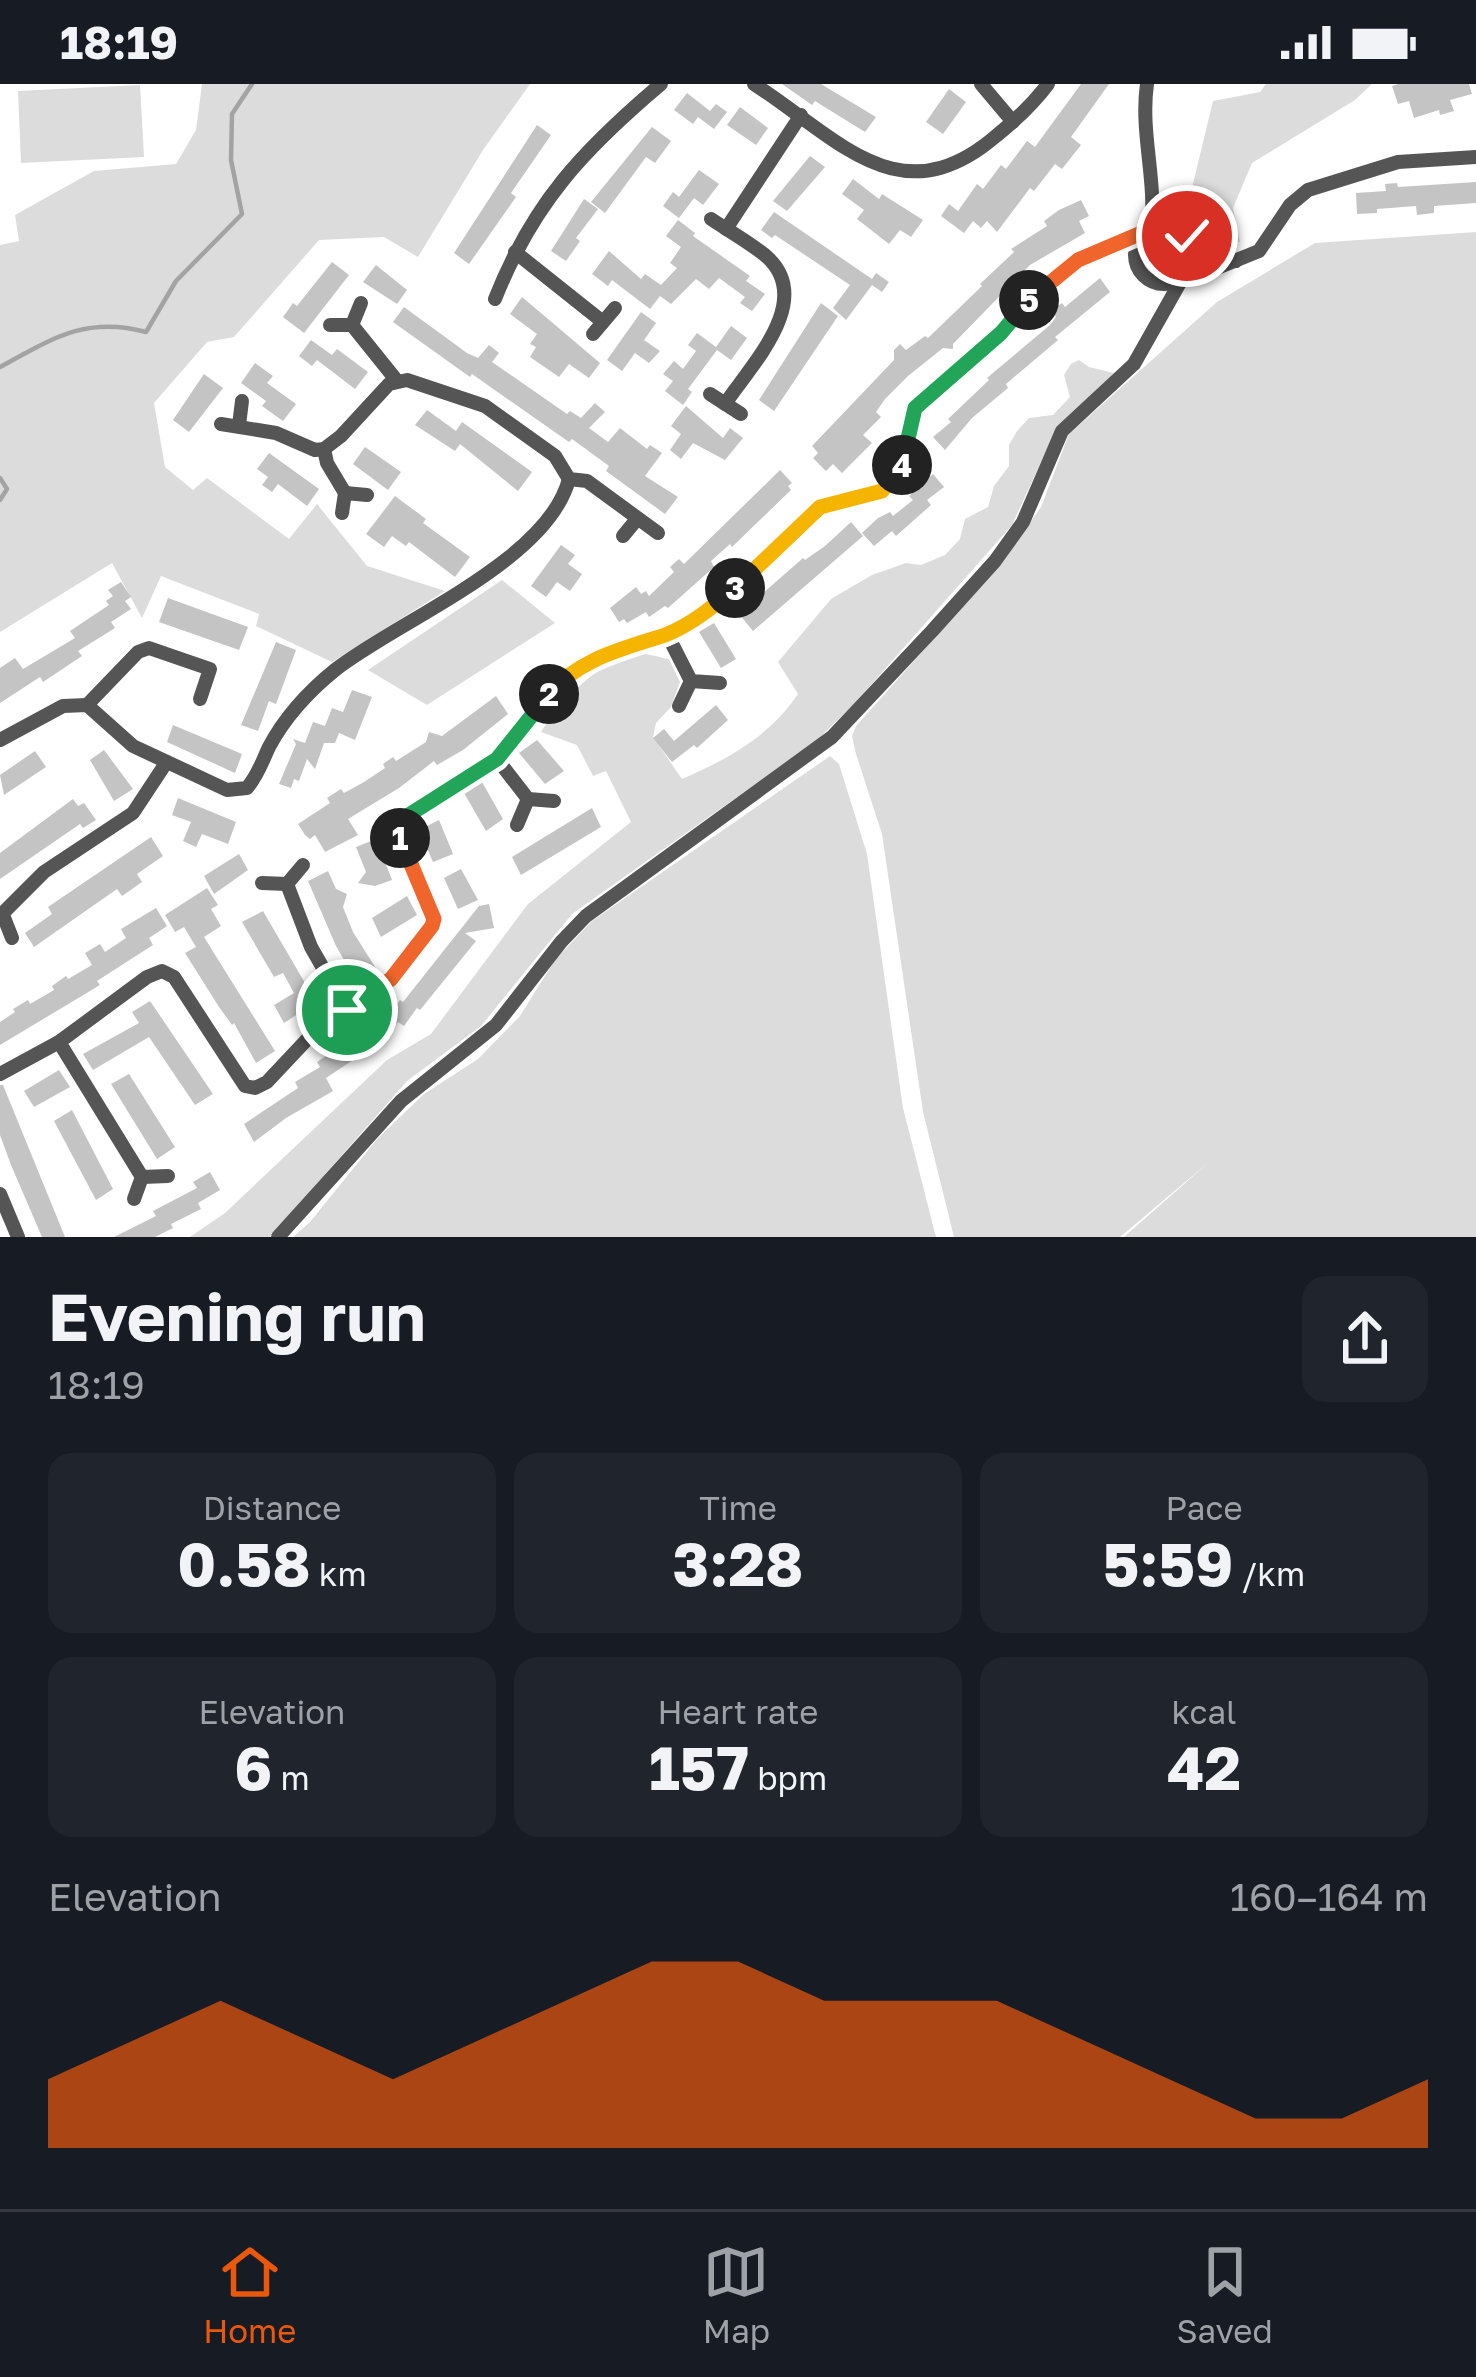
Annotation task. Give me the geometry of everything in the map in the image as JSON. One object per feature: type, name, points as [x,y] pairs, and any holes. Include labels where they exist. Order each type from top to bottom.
[{"type":"street","points":[[495,299],[527,226],[565,176],[661,84]]},
{"type":"street","points":[[754,84],[883,168],[922,174],[958,165],[1013,122],[1048,84]]},
{"type":"street","points":[[981,84],[1013,122]]},
{"type":"street","points":[[1148,84],[1144,129],[1155,194],[1136,262],[1158,319]]},
{"type":"street","points":[[726,229],[801,115]]},
{"type":"street","points":[[1146,278],[1164,284],[1250,257],[1267,244],[1290,206],[1308,190],[1398,162],[1476,157]]},
{"type":"street","points":[[278,1237],[400,1102],[496,1025],[586,916],[832,737],[994,561],[1023,522],[1062,431],[1134,364],[1185,275],[1194,254],[1155,194]]},
{"type":"street","points":[[711,219],[769,258],[779,273],[786,301],[774,331],[725,404]]},
{"type":"street","points":[[0,1074],[59,1042],[148,976],[169,972],[245,1086],[255,1088],[267,1082],[314,1032],[391,979],[432,926],[434,919],[399,837],[400,823],[497,759],[555,687],[603,654],[667,634],[694,620],[820,507],[882,491],[901,467],[910,421],[925,397],[1001,333],[1064,269],[1170,226],[1210,254],[1236,261]]},
{"type":"street","points":[[515,252],[598,328],[615,308]]},
{"type":"street","points":[[1102,252],[1136,262]]},
{"type":"street","points":[[352,325],[361,303]]},
{"type":"street","points":[[329,325],[352,325]]},
{"type":"street","points":[[352,325],[397,381]]},
{"type":"street","points":[[87,705],[133,746],[226,790],[247,788],[288,717],[323,680],[522,548],[565,496],[569,479],[555,456],[484,406],[407,380],[383,390],[324,449]]},
{"type":"street","points":[[710,394],[741,414]]},
{"type":"street","points":[[239,425],[242,401]]},
{"type":"street","points":[[221,424],[324,449],[345,493],[342,513]]},
{"type":"street","points":[[569,479],[587,481],[658,533]]},
{"type":"street","points":[[345,493],[367,496]]},
{"type":"street","points":[[623,536],[637,519]]},
{"type":"street","points":[[667,634],[692,681]]},
{"type":"street","points":[[0,740],[63,706],[87,705],[138,652],[148,648],[210,669],[200,699]]},
{"type":"street","points":[[692,681],[720,682]]},
{"type":"street","points":[[679,706],[692,681]]},
{"type":"street","points":[[497,759],[528,800]]},
{"type":"street","points":[[12,938],[2,915],[44,872],[133,813],[166,763]]},
{"type":"street","points":[[528,800],[554,801]]},
{"type":"street","points":[[517,825],[528,800]]},
{"type":"street","points":[[262,884],[286,884],[303,865]]},
{"type":"street","points":[[286,884],[311,947],[347,1010]]},
{"type":"street","points":[[59,1042],[142,1178]]},
{"type":"street","points":[[142,1178],[168,1176]]},
{"type":"street","points":[[134,1199],[142,1178]]},
{"type":"street","points":[[0,1194],[18,1237]]},
{"type":"shaded area","points":[[202,84],[530,84],[418,257],[384,237],[319,240],[234,337],[207,342],[154,403],[165,467],[193,490],[207,478],[289,539],[317,504],[367,566],[445,591],[332,662],[256,626],[259,614],[161,576],[142,618],[112,563],[0,632],[0,245],[19,241],[15,215],[94,171],[176,164],[196,130]]},
{"type":"shaded area","points":[[1266,84],[1372,84],[1355,100],[1252,163],[1233,208],[1240,242],[1221,241],[1192,188],[1213,101],[1260,92]]},
{"type":"shaded area","points":[[140,85],[144,157],[21,163],[18,91]]},
{"type":"shaded area","points":[[1476,232],[1476,1237],[1124,1237],[1209,1162],[1120,1237],[954,1237],[923,1112],[882,834],[856,754],[852,736],[856,726],[1004,560],[1041,507],[1069,434],[1217,302],[1315,243]]},
{"type":"shaded area","points":[[1079,360],[1114,373],[1056,429],[1012,525],[854,704],[816,741],[572,914],[481,1026],[407,1081],[270,1237],[190,1237],[225,1213],[387,1060],[431,1034],[528,904],[631,822],[606,771],[593,776],[577,745],[541,732],[570,695],[596,672],[625,657],[643,654],[669,659],[680,682],[653,737],[682,779],[747,745],[798,694],[778,662],[831,599],[872,575],[945,555],[960,539],[965,519],[988,507],[994,486],[1009,466],[1009,445],[1017,431],[1029,418],[1053,415],[1070,397],[1064,375]]},
{"type":"shaded area","points":[[502,580],[555,623],[427,705],[368,670]]},
{"type":"shaded area","points":[[830,756],[839,764],[867,854],[903,1108],[936,1237],[293,1237],[378,1138],[424,1094],[478,1059],[520,1016],[555,960],[592,921]]},
{"type":"building","points":[[782,84],[821,84],[876,117],[865,132]]},
{"type":"building","points":[[1081,84],[1109,84],[1071,137],[1081,145],[1062,169],[1055,164],[1034,191],[1030,188],[997,232],[987,221],[981,228],[973,221],[964,233],[941,216],[949,204],[958,211],[977,184],[983,189],[1027,141],[1035,147]]},
{"type":"building","points":[[1469,84],[1472,94],[1450,100],[1454,111],[1414,118],[1409,101],[1398,104],[1392,86]]},
{"type":"building","points":[[949,89],[966,102],[943,134],[926,122]]},
{"type":"building","points":[[687,93],[710,111],[716,104],[727,112],[714,129],[698,117],[693,124],[674,110]]},
{"type":"building","points":[[740,107],[768,128],[756,145],[727,125]]},
{"type":"building","points":[[537,125],[551,135],[511,193],[516,197],[469,264],[454,253]]},
{"type":"building","points":[[652,127],[671,141],[655,163],[646,157],[605,213],[591,202]]},
{"type":"building","points":[[810,156],[825,167],[787,211],[773,201]]},
{"type":"building","points":[[699,170],[719,184],[703,205],[694,198],[679,218],[663,206],[673,192],[679,197]]},
{"type":"building","points":[[853,179],[879,199],[882,194],[923,220],[911,237],[900,230],[889,244],[857,219],[864,210],[842,194]]},
{"type":"building","points":[[1476,182],[1476,203],[1434,206],[1434,213],[1417,215],[1416,206],[1357,214],[1356,193],[1386,191],[1385,184]]},
{"type":"building","points":[[584,199],[598,209],[566,261],[551,251]]},
{"type":"building","points":[[1081,200],[1089,216],[1079,221],[1085,233],[1030,265],[953,349],[943,348],[908,376],[885,399],[876,412],[881,417],[863,435],[872,443],[842,473],[833,464],[826,471],[813,458],[818,453],[812,446],[894,360],[894,350],[900,344],[906,350],[928,338],[1014,252],[1011,249],[1047,226],[1044,221],[1059,210]]},
{"type":"building","points":[[774,212],[872,279],[876,273],[889,282],[882,292],[872,285],[846,320],[833,308],[850,285],[761,230]]},
{"type":"building","points":[[678,220],[750,276],[746,281],[765,294],[752,311],[740,303],[745,297],[719,278],[709,289],[696,279],[671,304],[660,296],[650,309],[612,280],[608,286],[592,274],[609,251],[641,279],[645,274],[661,285],[677,268],[670,263],[681,247],[666,236]]},
{"type":"building","points":[[332,262],[349,275],[304,333],[283,317]]},
{"type":"building","points":[[376,265],[407,290],[397,304],[363,282]]},
{"type":"building","points":[[1100,278],[1110,292],[1055,337],[1058,340],[1006,384],[1008,388],[972,418],[945,450],[933,437],[951,422],[948,419],[987,378],[1050,325],[1056,317],[1051,311],[1062,303],[1065,307]]},
{"type":"building","points":[[522,297],[600,363],[589,378],[569,364],[559,377],[530,357],[536,347],[530,344],[537,334],[510,314]]},
{"type":"building","points":[[821,303],[838,316],[774,411],[759,400]]},
{"type":"building","points":[[404,307],[478,358],[489,345],[499,353],[492,362],[567,414],[570,411],[581,418],[595,403],[605,412],[589,428],[608,442],[620,428],[647,449],[650,445],[662,453],[645,476],[678,497],[665,514],[572,439],[569,442],[393,322]]},
{"type":"building","points":[[641,312],[656,323],[644,340],[660,351],[649,363],[635,353],[622,371],[607,360]]},
{"type":"building","points":[[731,326],[747,338],[731,360],[717,350],[688,389],[692,392],[683,405],[665,391],[673,381],[663,374],[674,361],[683,369],[696,351],[688,345],[697,333],[716,347]]},
{"type":"building","points":[[311,340],[332,355],[337,349],[368,372],[355,389],[317,360],[312,366],[299,356]]},
{"type":"building","points":[[255,363],[273,376],[267,383],[296,404],[283,421],[241,383]]},
{"type":"building","points":[[204,374],[223,388],[189,432],[173,420]]},
{"type":"building","points":[[686,406],[723,438],[730,428],[743,438],[725,460],[693,443],[681,459],[670,450],[681,434],[671,426]]},
{"type":"building","points":[[427,410],[456,431],[462,422],[532,472],[518,491],[460,444],[455,451],[415,425]]},
{"type":"building","points":[[365,447],[401,472],[388,490],[353,464]]},
{"type":"building","points":[[269,453],[319,489],[307,506],[278,484],[272,492],[262,485],[268,477],[257,469]]},
{"type":"building","points":[[780,470],[792,483],[791,490],[711,561],[714,567],[668,608],[619,622],[610,608],[636,587],[649,596],[674,572],[670,567],[679,559],[684,564]]},
{"type":"building","points":[[933,474],[944,487],[927,500],[931,505],[896,536],[892,531],[874,546],[862,533],[878,518],[890,512],[893,516],[913,500],[909,496]]},
{"type":"building","points":[[395,496],[470,557],[455,577],[409,542],[406,546],[392,536],[384,547],[366,534]]},
{"type":"building","points":[[851,522],[863,536],[753,631],[739,614]]},
{"type":"building","points":[[561,545],[575,555],[568,564],[582,574],[570,591],[557,582],[546,597],[531,586]]},
{"type":"building","points":[[121,582],[131,597],[125,601],[131,609],[111,622],[115,628],[78,651],[82,656],[43,682],[40,677],[0,703],[0,668],[15,658],[23,669],[75,638],[70,631],[109,605],[106,601],[113,596],[108,590]]},
{"type":"building","points":[[168,598],[248,627],[239,650],[159,622]]},
{"type":"building","points":[[714,623],[736,659],[721,668],[699,632]]},
{"type":"building","points":[[276,642],[296,650],[276,704],[269,701],[258,731],[241,725]]},
{"type":"building","points":[[352,690],[372,697],[355,740],[339,733],[335,743],[324,743],[315,769],[307,759],[299,781],[294,779],[291,788],[279,784],[296,744],[293,739],[305,743],[313,722],[325,726],[332,708],[343,712]]},
{"type":"building","points":[[496,696],[508,714],[463,750],[437,765],[434,761],[348,819],[358,835],[325,852],[315,835],[310,839],[305,835],[298,824],[330,803],[327,798],[364,782],[393,757],[396,761],[426,742],[429,732],[442,736]]},
{"type":"building","points":[[716,705],[728,720],[697,748],[694,745],[672,762],[653,738],[664,729],[674,741]]},
{"type":"building","points":[[173,725],[242,754],[235,773],[167,742]]},
{"type":"building","points":[[537,740],[564,771],[545,784],[519,753]]},
{"type":"building","points":[[104,750],[133,789],[114,801],[90,760]]},
{"type":"building","points":[[35,751],[46,767],[4,795],[0,775]]},
{"type":"building","points":[[482,782],[503,819],[486,831],[464,793]]},
{"type":"building","points":[[178,798],[236,822],[228,844],[202,834],[196,847],[183,841],[191,822],[172,815]]},
{"type":"building","points":[[73,799],[78,806],[84,803],[96,820],[83,828],[80,824],[0,879],[0,853]]},
{"type":"building","points":[[592,808],[601,827],[521,875],[512,857]]},
{"type":"building","points":[[439,820],[453,854],[433,862],[419,830]]},
{"type":"building","points":[[151,837],[163,856],[137,874],[142,882],[122,896],[117,889],[34,947],[25,933],[52,914],[48,907]]},
{"type":"building","points":[[376,839],[392,880],[375,886],[358,883],[366,872],[356,847]]},
{"type":"building","points":[[239,854],[248,870],[214,894],[204,876]]},
{"type":"building","points":[[461,869],[478,900],[458,909],[444,878]]},
{"type":"building","points":[[328,871],[336,889],[347,894],[343,907],[377,970],[357,982],[308,881]]},
{"type":"building","points":[[207,888],[218,905],[211,909],[221,926],[204,937],[275,1051],[256,1063],[185,953],[196,947],[184,927],[175,932],[165,915]]},
{"type":"building","points":[[407,896],[417,915],[381,937],[372,918]]},
{"type":"building","points":[[489,904],[494,928],[465,933],[476,941],[420,1010],[404,1026],[398,1022],[384,1041],[369,1029],[380,1014],[386,1019],[403,1002],[479,906]]},
{"type":"building","points":[[156,908],[167,926],[149,938],[153,945],[97,981],[100,985],[0,1045],[0,1022],[13,1009],[28,1000],[30,1004],[54,990],[52,986],[66,976],[92,965],[85,953],[100,944],[105,952],[126,938],[121,929]]},
{"type":"building","points":[[263,911],[305,983],[313,978],[324,997],[284,1023],[274,1005],[294,993],[283,973],[274,977],[242,922]]},
{"type":"building","points":[[150,1001],[213,1094],[195,1105],[149,1037],[93,1070],[83,1054],[139,1023],[132,1012]]},
{"type":"building","points":[[352,1038],[362,1054],[326,1078],[333,1091],[254,1142],[244,1124],[298,1088],[295,1082]]},
{"type":"building","points":[[59,1070],[70,1087],[34,1107],[24,1091]]},
{"type":"building","points":[[129,1074],[175,1147],[157,1159],[111,1084]]},
{"type":"building","points":[[0,1085],[65,1237],[42,1237],[11,1165],[0,1135]]},
{"type":"building","points":[[72,1110],[113,1189],[96,1200],[54,1121]]},
{"type":"building","points":[[210,1172],[220,1190],[198,1203],[201,1209],[171,1224],[173,1228],[155,1237],[114,1237],[156,1216],[153,1211],[197,1188],[193,1182]]},
{"type":"waterway","points":[[0,367],[87,328],[146,332],[176,281],[242,214],[231,160],[232,114],[252,84]]},
{"type":"waterway","points":[[0,478],[7,489],[0,500]]},
{"type":"route","points":[[347,1010],[391,979],[432,926],[434,919],[399,837],[404,818],[497,759],[555,687],[603,654],[667,634],[694,620],[758,568],[820,507],[882,491],[901,467],[915,408],[1001,333],[1064,269],[1160,226],[1187,236]]}]
